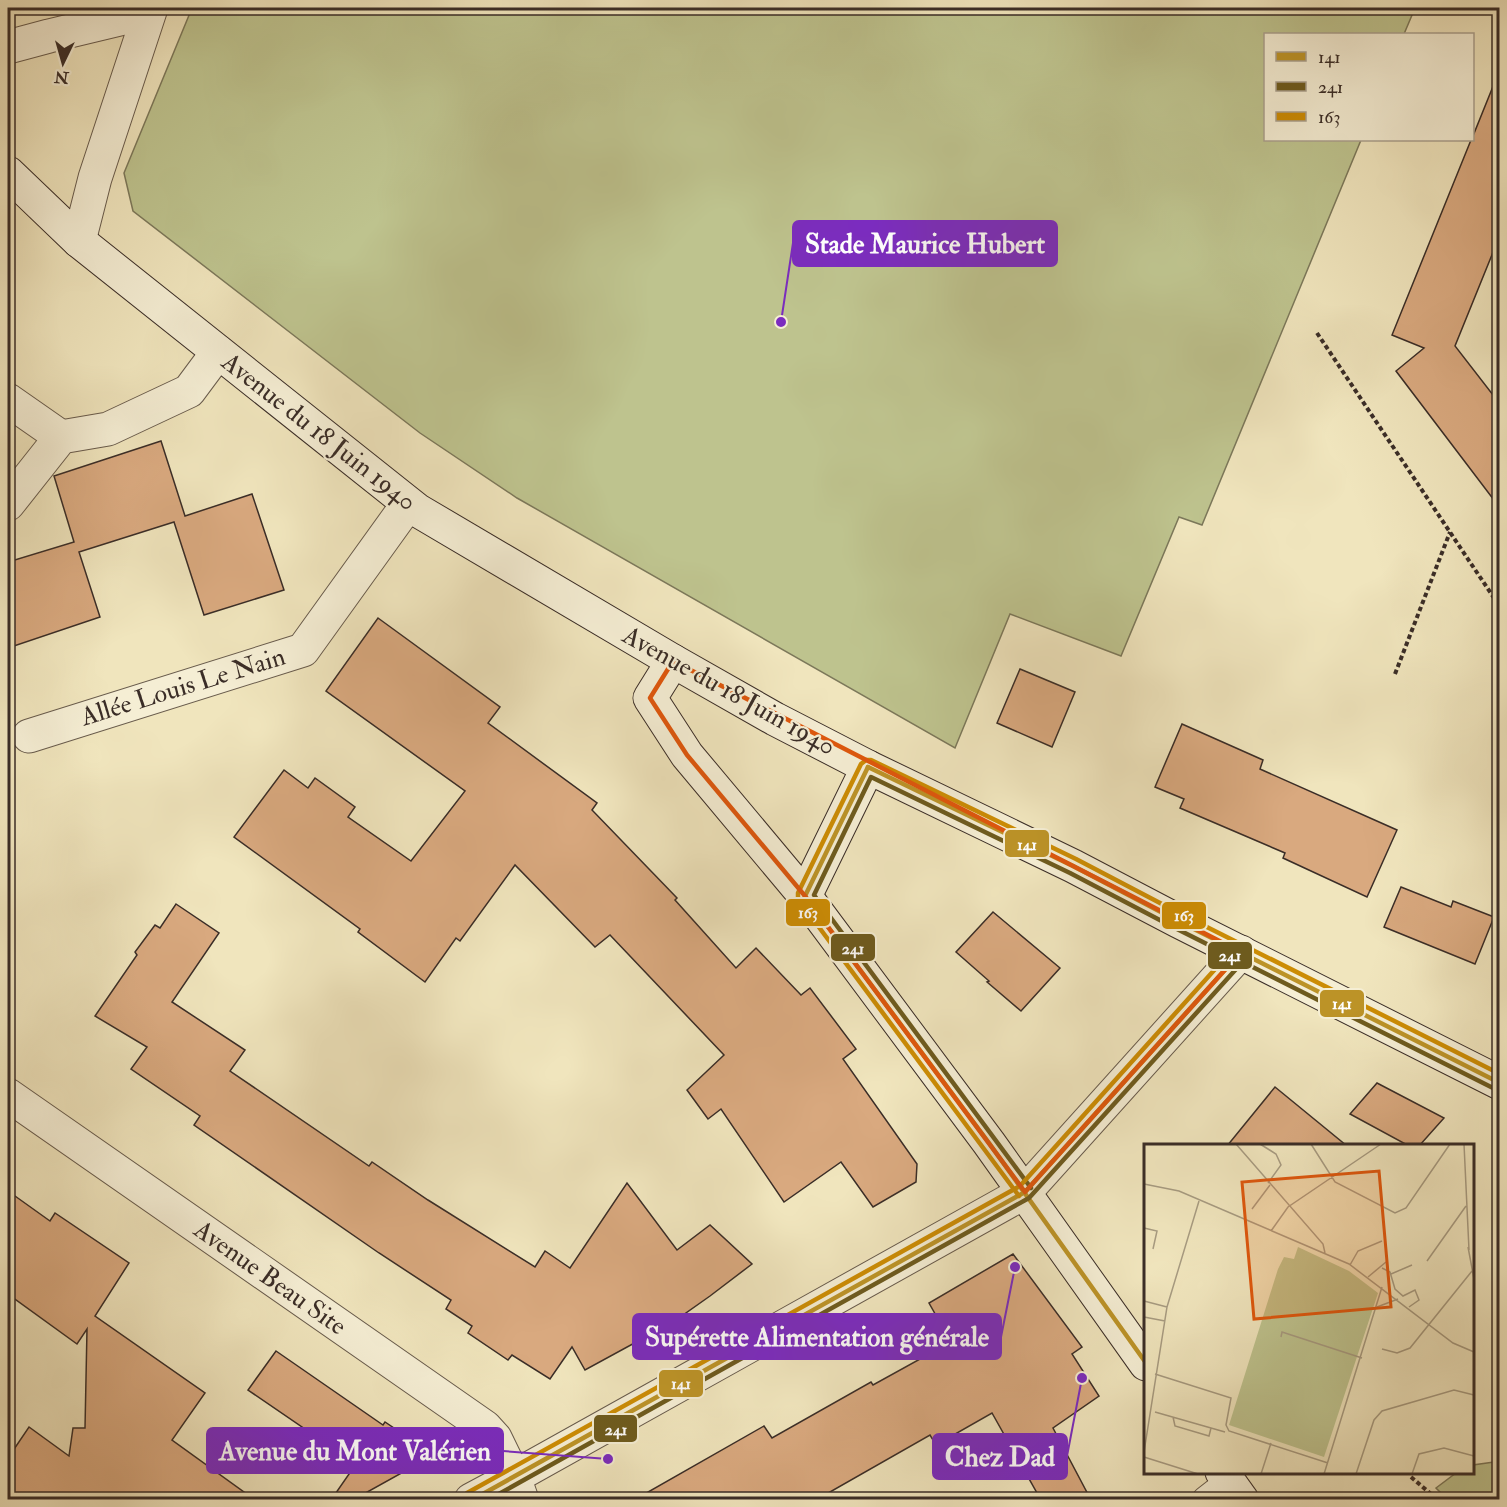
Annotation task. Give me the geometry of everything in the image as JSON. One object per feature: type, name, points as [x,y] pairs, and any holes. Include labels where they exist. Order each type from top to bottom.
[{"type":"street","points":[[8,47],[150,10]]},
{"type":"street","points":[[79,241],[95,178],[150,10]]},
{"type":"street","name":"Avenue du 18 Juin 1940","points":[[8,173],[79,241],[408,504],[673,661],[775,718],[868,767],[1073,866],[1500,1083]]},
{"type":"street","points":[[8,504],[61,437],[108,429],[189,391],[218,352]]},
{"type":"street","points":[[8,400],[61,437]]},
{"type":"street","name":"Allée Louis Le Nain","points":[[29,736],[303,650],[408,504]]},
{"type":"street","points":[[673,661],[650,698],[687,755],[805,896],[1025,1192],[1144,1361]]},
{"type":"street","points":[[805,896],[868,767]]},
{"type":"street","points":[[471,1500],[518,1488],[1025,1192],[1241,952]]},
{"type":"street","name":"Avenue Beau Site","points":[[8,1095],[485,1427],[495,1438],[518,1488]]},
{"type":"path","points":[[1317,333],[1500,607]]},
{"type":"path","points":[[1395,674],[1450,532]]},
{"type":"path","points":[[1411,1477],[1438,1500]]},
{"type":"highlighted area","points":[[673,661],[1241,952],[1025,1192],[805,896],[687,755],[650,698]]},
{"type":"green space","points":[[192,8],[1415,8],[1404,33],[1264,33],[1264,141],[1361,141],[1202,525],[1179,517],[1121,656],[1010,614],[955,748],[517,498],[420,433],[133,211],[124,173]]},
{"type":"green space","points":[[1499,1463],[1499,1499],[1447,1499],[1436,1488],[1455,1474],[1474,1474],[1474,1465]]},
{"type":"building","points":[[1498,74],[1500,74],[1500,235],[1455,346],[1500,404],[1500,508],[1396,371],[1424,348],[1392,335],[1471,141],[1474,141],[1474,134]]},
{"type":"building","points":[[161,441],[185,516],[252,494],[284,590],[204,615],[174,522],[79,552],[100,617],[8,648],[8,562],[74,542],[54,476]]},
{"type":"building","points":[[378,618],[500,707],[488,723],[597,803],[592,810],[677,898],[675,900],[736,968],[756,948],[801,995],[810,988],[856,1049],[843,1059],[917,1164],[916,1182],[873,1207],[841,1162],[784,1202],[721,1109],[708,1119],[687,1090],[724,1055],[610,935],[595,947],[515,865],[460,941],[456,938],[425,982],[358,932],[360,929],[234,837],[284,770],[308,788],[315,778],[355,807],[348,817],[411,861],[465,791],[326,691]]},
{"type":"building","points":[[1020,669],[1075,692],[1052,747],[997,723]]},
{"type":"building","points":[[1182,724],[1263,760],[1260,769],[1397,830],[1367,897],[1283,858],[1285,853],[1180,808],[1184,799],[1155,787]]},
{"type":"building","points":[[1401,887],[1451,907],[1453,901],[1494,917],[1475,964],[1384,927]]},
{"type":"building","points":[[176,904],[219,933],[172,1002],[245,1050],[230,1071],[369,1166],[372,1162],[535,1267],[545,1251],[570,1268],[627,1183],[677,1250],[710,1225],[752,1264],[673,1322],[585,1370],[572,1347],[550,1379],[512,1355],[508,1360],[468,1333],[472,1326],[446,1309],[451,1300],[194,1125],[200,1116],[131,1069],[147,1047],[95,1016],[137,955],[135,952],[155,925],[160,928]]},
{"type":"building","points":[[993,912],[1060,968],[1021,1011],[956,952]]},
{"type":"building","points":[[1377,1083],[1444,1118],[1421,1144],[1405,1144],[1350,1114]]},
{"type":"building","points":[[1275,1087],[1345,1144],[1229,1144]]},
{"type":"building","points":[[8,1191],[50,1221],[55,1213],[129,1263],[95,1316],[205,1393],[172,1440],[255,1500],[8,1500],[8,1458],[29,1427],[69,1456],[73,1428],[85,1428],[87,1329],[77,1344],[8,1294]]},
{"type":"building","points":[[1013,1254],[1082,1347],[1072,1354],[1099,1396],[1053,1428],[1091,1500],[1041,1500],[992,1413],[936,1445],[930,1435],[816,1500],[634,1500],[764,1426],[772,1438],[871,1382],[873,1385],[951,1342],[929,1303]]},
{"type":"building","points":[[276,1351],[383,1425],[385,1422],[434,1455],[353,1500],[331,1500],[356,1464],[248,1390]]},
{"type":"transit line","name":"163","points":[[1019,1196],[798,899],[798,893],[861,764],[866,760],[871,760],[1076,859],[1500,1074]]},
{"type":"transit line","name":"141","points":[[868,767],[1073,866],[1500,1083]]},
{"type":"transit line","name":"141","points":[[805,896],[868,767]]},
{"type":"transit line","name":"241","points":[[1031,1188],[814,895],[871,777],[1070,873],[1497,1090]]},
{"type":"transit line","name":"141","points":[[805,896],[989,1143],[1144,1360]]},
{"type":"transit line","name":"163","points":[[467,1493],[1020,1186],[1235,947]]},
{"type":"transit line","name":"141","points":[[472,1500],[1025,1192],[1241,952]]},
{"type":"transit line","name":"241","points":[[488,1500],[1029,1198],[1247,957]]},
{"type":"place","name":"Stade Maurice Hubert","points":[[781,322]]},
{"type":"place","name":"Supérette Alimentation générale","points":[[1015,1267]]},
{"type":"place","name":"Chez Dad","points":[[1082,1378]]},
{"type":"place","name":"Avenue du Mont Valérien","points":[[608,1459]]}]
